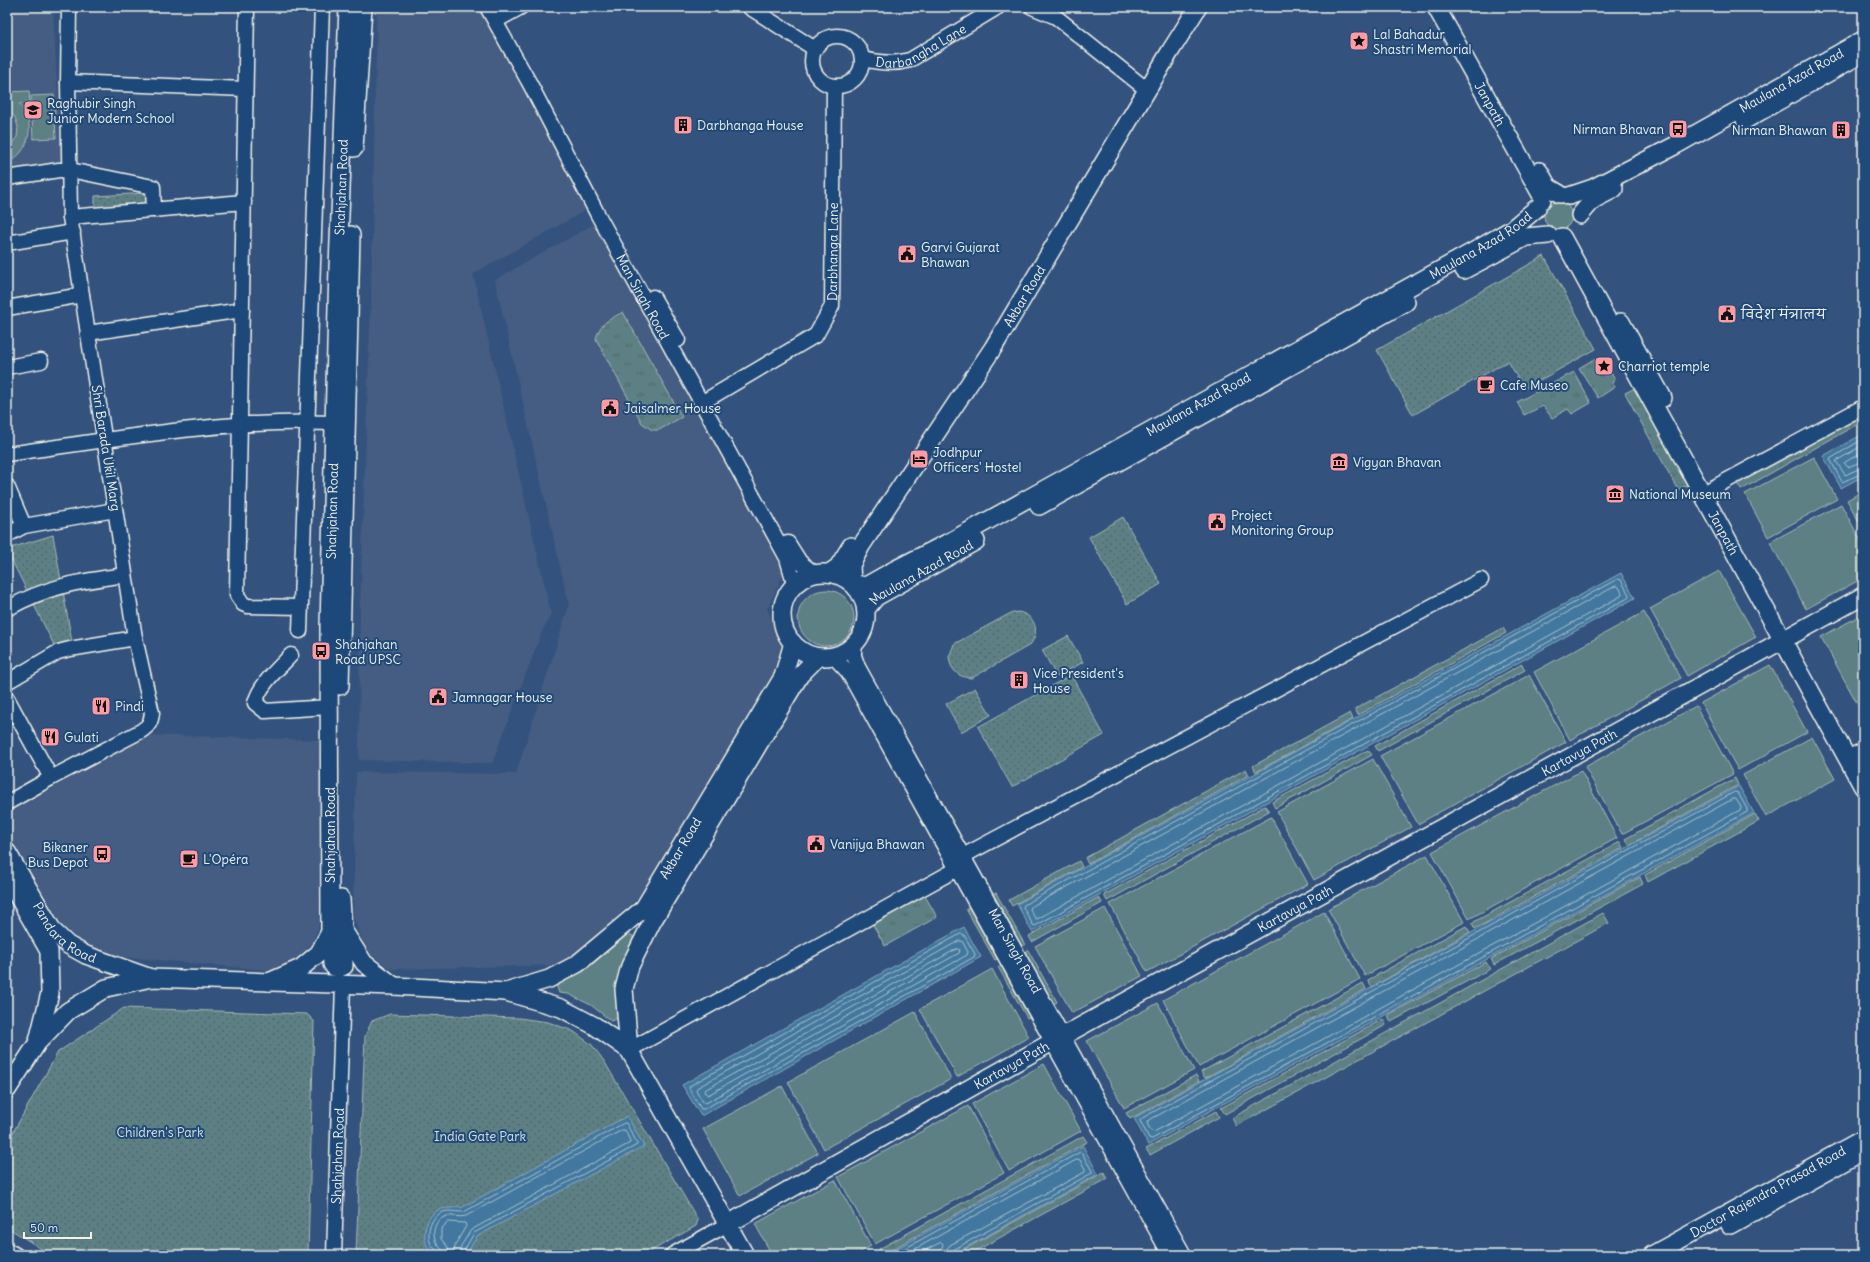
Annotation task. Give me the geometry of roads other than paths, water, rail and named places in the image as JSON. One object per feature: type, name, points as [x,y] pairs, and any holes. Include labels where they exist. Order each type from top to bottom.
[{"type":"main road","name":"Shahjahan Road","points":[[337,931],[329,707],[329,621],[348,7]]},
{"type":"main road","name":"Shahjahan Road","points":[[268,982],[301,968],[319,953],[337,931],[338,767],[352,168],[363,7]]},
{"type":"main road","name":"Akbar Road","points":[[822,573],[838,567],[985,342],[1141,85],[1185,7]]},
{"type":"main road","name":"Akbar Road","points":[[853,583],[851,565],[861,546],[993,348],[1091,186],[1170,50],[1198,7]]},
{"type":"main road","name":"Janpath","points":[[1436,7],[1542,196],[1539,204]]},
{"type":"main road","name":"Janpath","points":[[1446,7],[1546,183],[1564,195]]},
{"type":"main road","name":"Maulana Azad Road","points":[[1564,195],[1593,188],[1676,145],[1863,40]]},
{"type":"main road","name":"Maulana Azad Road","points":[[1580,215],[1599,197],[1778,102],[1863,54]]},
{"type":"main road","points":[[1550,195],[1564,195],[1577,204],[1580,215],[1577,225],[1560,235],[1537,224],[1536,219],[1539,204],[1550,195]]},
{"type":"main road","name":"Maulana Azad Road","points":[[853,583],[866,586],[896,569],[960,537],[1476,250],[1512,229],[1539,204]]},
{"type":"main road","name":"Maulana Azad Road","points":[[866,609],[876,597],[910,577],[1229,402],[1445,280],[1526,237],[1560,235]]},
{"type":"main road","name":"Janpath","points":[[1560,235],[1650,373],[1863,787]]},
{"type":"main road","name":"Janpath","points":[[1560,235],[1786,638],[1860,758]]},
{"type":"main road","points":[[822,573],[841,576],[853,583],[862,596],[866,609],[866,622],[862,634],[854,645],[844,652],[826,656],[804,652],[793,643],[786,633],[782,615],[786,597],[794,586],[802,579],[822,573]]},
{"type":"main road","name":"Kartavya Path","points":[[728,1224],[1057,1039],[1863,596]]},
{"type":"main road","name":"Akbar Road","points":[[506,992],[549,979],[577,964],[644,908],[783,677],[793,643]]},
{"type":"main road","name":"Akbar Road","points":[[629,1050],[624,989],[630,966],[647,932],[800,675],[826,656]]},
{"type":"main road","name":"Pandara Road","points":[[7,852],[53,931],[68,945],[86,955],[151,978]]},
{"type":"main road","name":"Pandara Road","points":[[7,877],[49,951],[50,993],[38,1042]]},
{"type":"main road","points":[[630,920],[647,932]]},
{"type":"main road","points":[[337,931],[338,984]]},
{"type":"main road","points":[[337,931],[364,963],[394,986]]},
{"type":"main road","points":[[7,1090],[38,1042],[68,1011],[106,988],[151,978],[394,986],[506,992],[561,1008],[595,1026],[629,1050],[728,1224],[744,1255]]},
{"type":"main road","name":"Doctor Rajendra Prasad Road","points":[[1652,1255],[1863,1139]]},
{"type":"main road","name":"Doctor Rajendra Prasad Road","points":[[1676,1255],[1863,1152]]},
{"type":"street","name":"Shri Barada Ukil Marg","points":[[7,803],[141,731],[152,721],[152,713],[135,638],[70,217],[68,82],[69,7]]},
{"type":"street","points":[[247,7],[237,596],[243,604],[248,606],[300,607]]},
{"type":"street","points":[[300,631],[322,7]]},
{"type":"street","name":"Man Singh Road","points":[[487,7],[530,84],[642,298],[690,380],[787,558],[794,586]]},
{"type":"street","points":[[498,13],[521,7]]},
{"type":"street","points":[[749,7],[815,49]]},
{"type":"street","name":"Darbangha Lane","points":[[862,59],[889,63],[899,63],[910,60],[998,7]]},
{"type":"street","points":[[1032,7],[1056,18],[1141,85]]},
{"type":"street","name":"Man Singh Road","points":[[498,13],[695,371],[708,399],[791,548],[800,562],[822,573]]},
{"type":"street","points":[[840,36],[849,39],[856,45],[861,54],[862,59],[859,73],[853,80],[844,85],[834,86],[825,83],[817,77],[813,68],[812,58],[815,49],[821,42],[830,37],[840,36]]},
{"type":"street","points":[[68,82],[245,88]]},
{"type":"street","name":"Darbhanga Lane","points":[[708,399],[816,334],[832,306],[834,86]]},
{"type":"street","points":[[7,178],[59,170],[70,170],[153,187],[154,210]]},
{"type":"street","points":[[70,217],[244,202]]},
{"type":"street","points":[[7,243],[73,232]]},
{"type":"street","points":[[7,308],[82,295]]},
{"type":"street","points":[[88,333],[242,310]]},
{"type":"street","points":[[7,367],[41,362]]},
{"type":"street","points":[[1711,489],[1863,407]]},
{"type":"street","points":[[7,454],[104,440],[240,424],[307,422],[334,423]]},
{"type":"street","points":[[7,486],[24,526]]},
{"type":"street","points":[[7,535],[24,526],[115,510]]},
{"type":"street","points":[[7,609],[23,599],[54,588],[68,584],[126,575]]},
{"type":"street","points":[[963,856],[1481,580]]},
{"type":"street","points":[[7,682],[58,652],[135,638]]},
{"type":"street","name":"Man Singh Road","points":[[854,645],[854,656],[858,667],[963,856],[1170,1255]]},
{"type":"street","points":[[291,655],[268,679],[257,696],[255,703],[265,711],[329,707]]},
{"type":"street","name":"Man Singh Road","points":[[826,656],[848,672],[957,869],[1184,1255]]},
{"type":"street","points":[[7,698],[51,778]]},
{"type":"street","points":[[629,1050],[957,869]]},
{"type":"street","name":"Shahjahan Road","points":[[334,1255],[338,984]]},
{"type":"street","points":[[672,1255],[728,1224]]},
{"type":"street","points":[[7,1250],[16,1255]]},
{"type":"water","points":[[1863,434],[1863,476],[1841,488],[1823,456]]},
{"type":"water","points":[[1621,573],[1635,598],[1032,932],[1017,904]]},
{"type":"water","points":[[1739,786],[1754,813],[1148,1145],[1134,1118]]},
{"type":"water","points":[[964,927],[981,957],[701,1116],[682,1085]]},
{"type":"water","points":[[627,1116],[644,1146],[476,1237],[477,1240],[474,1241],[469,1250],[471,1253],[468,1255],[440,1255],[431,1251],[427,1246],[425,1240],[426,1228],[431,1216],[438,1210],[459,1206],[461,1208]]},
{"type":"water","points":[[1083,1146],[1098,1174],[952,1255],[885,1255]]},
{"type":"place","name":"Lal Bahadur Shastri Memorial","points":[[1359,41]]},
{"type":"place","name":"Raghubir Singh Junior Modern School","points":[[33,110]]},
{"type":"place","name":"Darbhanga House","points":[[683,125]]},
{"type":"place","name":"Nirman Bhavan","points":[[1678,129]]},
{"type":"place","name":"Nirman Bhawan","points":[[1841,130]]},
{"type":"place","name":"Garvi Gujarat Bhawan","points":[[907,254]]},
{"type":"place","name":"विदेश मंत्रालय","points":[[1727,314]]},
{"type":"place","name":"Charriot temple","points":[[1604,366]]},
{"type":"place","name":"Cafe Museo","points":[[1486,385]]},
{"type":"place","name":"Jaisalmer House","points":[[610,408]]},
{"type":"place","name":"Jodhpur Officers' Hostel","points":[[919,459]]},
{"type":"place","name":"Vigyan Bhavan","points":[[1339,462]]},
{"type":"place","name":"National Museum","points":[[1615,494]]},
{"type":"place","name":"Project Monitoring Group","points":[[1217,522]]},
{"type":"place","name":"Shahjahan Road UPSC","points":[[321,651]]},
{"type":"place","name":"Vice President's House","points":[[1019,680]]},
{"type":"place","name":"Jamnagar House","points":[[438,697]]},
{"type":"place","name":"Pindi","points":[[101,706]]},
{"type":"place","name":"Gulati","points":[[50,737]]},
{"type":"place","name":"Vanijya Bhawan","points":[[816,844]]},
{"type":"place","name":"Bikaner Bus Depot","points":[[102,854]]},
{"type":"place","name":"L'Opéra","points":[[189,859]]},
{"type":"park label","name":"Children's Park","points":[[160,1132]]},
{"type":"park label","name":"India Gate Park","points":[[480,1136]]}]
